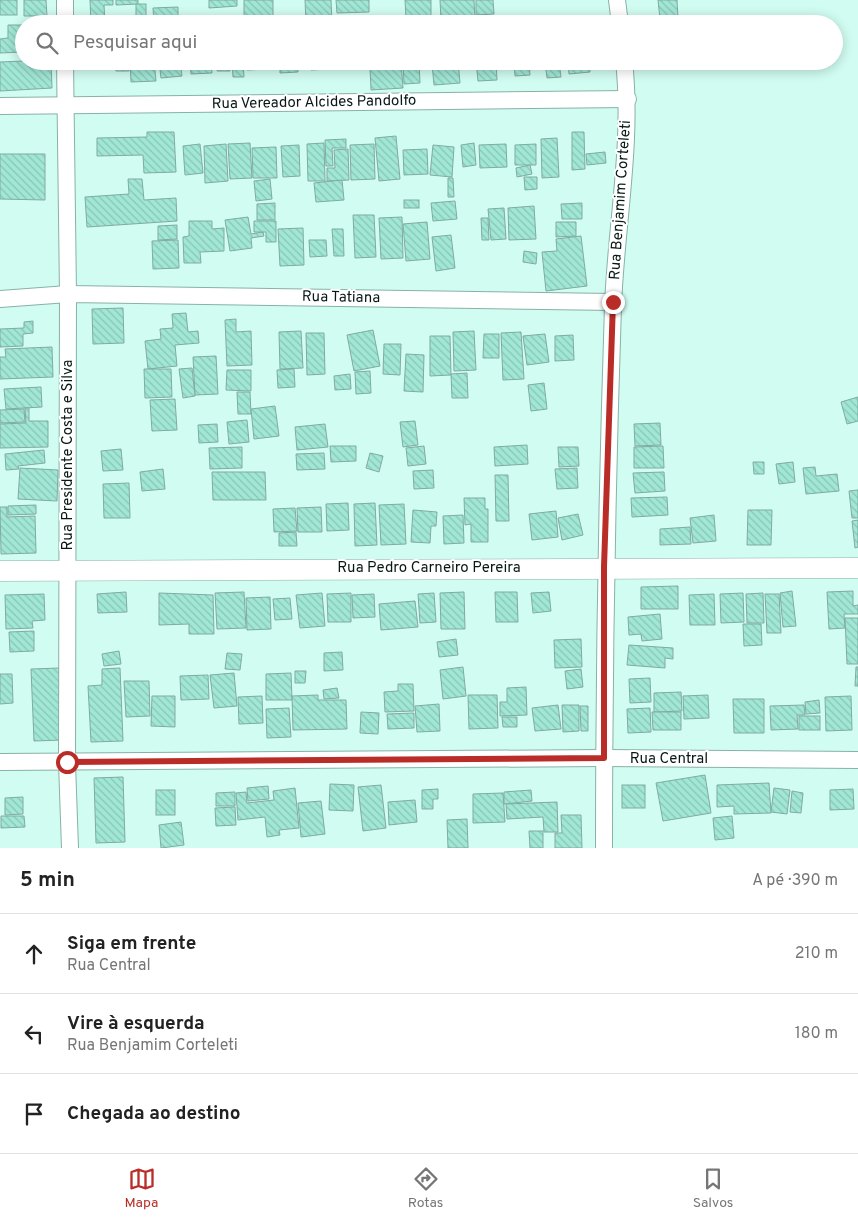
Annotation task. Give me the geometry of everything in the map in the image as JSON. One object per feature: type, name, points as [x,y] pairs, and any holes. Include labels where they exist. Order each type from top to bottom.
[{"type":"street","points":[[65,0],[65,15]]},
{"type":"street","points":[[617,0],[619,15]]},
{"type":"street","name":"Rua Presidente Costa e Silva","points":[[65,70],[68,294],[67,762],[70,848]]},
{"type":"street","name":"Rua Benjamim Corteleti","points":[[604,848],[604,567],[613,302],[628,99],[625,70]]},
{"type":"street","name":"Rua Vereador Alcides Pandolfo","points":[[0,106],[628,99]]},
{"type":"street","name":"Rua Tatiana","points":[[0,299],[68,294],[613,302]]},
{"type":"street","name":"Rua Pedro Carneiro Pereira","points":[[0,571],[604,567],[858,568]]},
{"type":"street","name":"Rua Central","points":[[0,762],[604,758],[858,760]]},
{"type":"building","points":[[0,0],[17,0],[17,15],[0,15]]},
{"type":"building","points":[[24,0],[46,0],[47,15],[24,15]]},
{"type":"building","points":[[90,0],[113,0],[113,5],[104,5],[105,15],[91,15]]},
{"type":"building","points":[[116,0],[138,0],[138,4],[116,5]]},
{"type":"building","points":[[209,0],[237,0],[237,6],[209,8]]},
{"type":"building","points":[[244,0],[273,0],[273,15],[244,15]]},
{"type":"building","points":[[305,0],[331,0],[332,15],[306,15]]},
{"type":"building","points":[[336,0],[369,0],[369,12],[337,13]]},
{"type":"building","points":[[405,0],[431,0],[431,15],[406,15]]},
{"type":"building","points":[[440,0],[474,0],[475,15],[441,15]]},
{"type":"building","points":[[476,0],[493,0],[494,14],[476,15]]},
{"type":"building","points":[[658,0],[677,0],[678,15],[660,15]]},
{"type":"building","points":[[136,4],[146,4],[146,15],[136,15]]},
{"type":"building","points":[[178,7],[178,15],[153,15],[153,8]]},
{"type":"building","points":[[8,25],[15,25],[15,52],[0,53],[0,39],[8,38]]},
{"type":"building","points":[[15,61],[15,70],[51,70],[52,88],[0,91],[0,62]]},
{"type":"building","points":[[130,70],[155,70],[156,81],[131,82]]},
{"type":"building","points":[[160,70],[181,70],[182,76],[161,78]]},
{"type":"building","points":[[191,70],[212,70],[212,73],[191,74]]},
{"type":"building","points":[[233,70],[244,70],[244,77],[233,77]]},
{"type":"building","points":[[280,70],[298,70],[298,72],[280,73]]},
{"type":"building","points":[[370,70],[402,70],[403,88],[371,90]]},
{"type":"building","points":[[403,70],[419,70],[420,83],[404,84]]},
{"type":"building","points":[[433,70],[459,70],[460,83],[434,85]]},
{"type":"building","points":[[477,70],[496,70],[497,80],[478,81]]},
{"type":"building","points":[[515,70],[530,70],[530,75],[515,76]]},
{"type":"building","points":[[546,70],[560,70],[561,77],[547,78]]},
{"type":"building","points":[[569,70],[590,70],[590,72],[569,74]]},
{"type":"building","points":[[147,132],[174,132],[176,172],[144,173],[143,155],[97,156],[97,138],[147,137]]},
{"type":"building","points":[[572,132],[584,132],[585,169],[572,170]]},
{"type":"building","points":[[396,136],[400,179],[379,181],[375,138]]},
{"type":"building","points":[[557,138],[559,177],[542,178],[541,139]]},
{"type":"building","points":[[346,139],[346,148],[332,148],[333,166],[326,166],[325,140]]},
{"type":"building","points":[[250,143],[252,178],[230,179],[228,144]]},
{"type":"building","points":[[324,143],[325,181],[308,181],[307,144]]},
{"type":"building","points":[[474,143],[476,165],[463,167],[461,145]]},
{"type":"building","points":[[200,144],[203,173],[185,175],[183,146]]},
{"type":"building","points":[[226,144],[228,181],[205,183],[204,146]]},
{"type":"building","points":[[374,144],[375,179],[351,180],[350,145]]},
{"type":"building","points":[[506,144],[507,167],[480,168],[479,145]]},
{"type":"building","points":[[536,144],[536,165],[515,165],[515,145]]},
{"type":"building","points":[[299,145],[300,176],[283,177],[281,146]]},
{"type":"building","points":[[433,145],[454,147],[452,177],[430,175]]},
{"type":"building","points":[[276,147],[277,178],[253,178],[252,148]]},
{"type":"building","points":[[348,149],[349,180],[327,181],[327,168],[335,168],[334,150]]},
{"type":"building","points":[[427,149],[428,174],[404,175],[403,150]]},
{"type":"building","points":[[605,152],[606,163],[587,165],[586,154]]},
{"type":"building","points":[[0,154],[45,154],[45,200],[0,199]]},
{"type":"building","points":[[530,165],[532,174],[517,177],[516,168]]},
{"type":"building","points":[[524,177],[537,177],[537,189],[525,190]]},
{"type":"building","points":[[448,178],[453,178],[454,197],[448,197]]},
{"type":"building","points":[[128,179],[142,179],[144,200],[176,198],[177,221],[87,227],[85,197],[129,194]]},
{"type":"building","points":[[270,179],[272,199],[256,201],[254,181]]},
{"type":"building","points":[[342,180],[344,200],[316,202],[314,183]]},
{"type":"building","points":[[404,200],[419,200],[419,208],[404,208]]},
{"type":"building","points":[[455,201],[457,219],[433,221],[431,203]]},
{"type":"building","points":[[275,203],[275,220],[257,220],[257,204]]},
{"type":"building","points":[[582,203],[582,219],[562,219],[561,204]]},
{"type":"building","points":[[534,206],[536,239],[509,240],[508,208]]},
{"type":"building","points":[[504,208],[506,239],[491,240],[488,209]]},
{"type":"building","points":[[353,215],[374,215],[376,257],[355,258]]},
{"type":"building","points":[[248,217],[251,234],[263,232],[264,236],[251,238],[252,248],[230,251],[225,220]]},
{"type":"building","points":[[402,217],[403,258],[381,259],[379,218]]},
{"type":"building","points":[[481,218],[488,218],[489,240],[482,240]]},
{"type":"building","points":[[189,221],[212,221],[212,229],[224,228],[224,251],[200,252],[201,263],[184,263],[183,237],[189,236]]},
{"type":"building","points":[[254,221],[276,221],[276,242],[266,242],[266,232],[254,232]]},
{"type":"building","points":[[427,222],[430,259],[406,261],[403,224]]},
{"type":"building","points":[[556,222],[576,222],[576,236],[556,237]]},
{"type":"building","points":[[177,225],[177,239],[158,240],[158,226]]},
{"type":"building","points":[[303,228],[304,265],[280,266],[278,229]]},
{"type":"building","points":[[332,229],[343,229],[344,256],[334,256]]},
{"type":"building","points":[[451,235],[455,268],[436,271],[432,237]]},
{"type":"building","points":[[581,236],[587,286],[546,291],[542,252],[557,251],[556,239]]},
{"type":"building","points":[[178,240],[179,268],[153,269],[152,241]]},
{"type":"building","points":[[309,240],[326,240],[327,256],[310,257]]},
{"type":"building","points":[[524,251],[537,253],[536,264],[523,262]]},
{"type":"building","points":[[123,308],[124,343],[93,344],[92,309]]},
{"type":"building","points":[[186,313],[188,332],[198,331],[199,343],[175,345],[177,366],[148,369],[145,341],[161,339],[160,329],[173,328],[172,314]]},
{"type":"building","points":[[236,319],[236,332],[251,331],[252,365],[227,366],[225,320]]},
{"type":"building","points":[[33,321],[33,333],[23,334],[23,346],[0,347],[0,329],[24,328],[24,322]]},
{"type":"building","points":[[373,330],[380,366],[354,371],[347,335]]},
{"type":"building","points":[[301,331],[303,368],[280,369],[279,332]]},
{"type":"building","points":[[474,331],[476,370],[454,371],[453,332]]},
{"type":"building","points":[[521,332],[524,379],[503,380],[501,333]]},
{"type":"building","points":[[306,333],[324,333],[325,374],[307,375]]},
{"type":"building","points":[[484,334],[499,334],[499,358],[483,358]]},
{"type":"building","points":[[545,334],[549,362],[527,365],[523,336]]},
{"type":"building","points":[[573,335],[574,360],[555,361],[555,336]]},
{"type":"building","points":[[430,336],[450,336],[451,375],[430,376]]},
{"type":"building","points":[[384,344],[401,344],[400,375],[383,374]]},
{"type":"building","points":[[52,347],[53,377],[0,379],[0,357],[6,357],[5,349]]},
{"type":"building","points":[[406,354],[424,355],[423,392],[404,391]]},
{"type":"building","points":[[216,356],[218,394],[195,395],[193,357]]},
{"type":"building","points":[[192,368],[195,396],[183,398],[179,369]]},
{"type":"building","points":[[144,369],[171,369],[172,397],[145,398]]},
{"type":"building","points":[[294,369],[295,387],[278,388],[277,370]]},
{"type":"building","points":[[227,370],[251,370],[251,391],[226,390]]},
{"type":"building","points":[[370,371],[371,393],[356,394],[355,372]]},
{"type":"building","points":[[467,373],[468,398],[452,398],[451,374]]},
{"type":"building","points":[[350,374],[351,389],[335,390],[334,376]]},
{"type":"building","points":[[544,383],[547,409],[531,411],[528,385]]},
{"type":"building","points":[[41,387],[42,407],[6,409],[4,389]]},
{"type":"building","points":[[237,392],[250,392],[251,414],[238,414]]},
{"type":"building","points":[[858,397],[858,421],[847,424],[841,402]]},
{"type":"building","points":[[175,399],[177,430],[152,431],[150,400]]},
{"type":"building","points":[[275,406],[279,436],[254,439],[251,409]]},
{"type":"building","points":[[25,408],[29,408],[29,421],[48,421],[48,447],[0,448],[0,424],[26,423]]},
{"type":"building","points":[[24,409],[25,422],[0,423],[0,410]]},
{"type":"building","points":[[247,420],[249,442],[229,444],[227,422]]},
{"type":"building","points":[[415,421],[418,445],[403,447],[400,422]]},
{"type":"building","points":[[660,423],[661,445],[635,446],[634,424]]},
{"type":"building","points":[[217,424],[218,442],[199,443],[198,425]]},
{"type":"building","points":[[325,424],[328,447],[297,450],[295,427]]},
{"type":"building","points":[[527,445],[528,464],[495,466],[494,447]]},
{"type":"building","points":[[330,446],[356,446],[356,461],[331,462]]},
{"type":"building","points":[[424,446],[426,464],[408,466],[406,448]]},
{"type":"building","points":[[663,446],[664,468],[634,468],[634,447]]},
{"type":"building","points":[[242,447],[242,468],[210,469],[209,448]]},
{"type":"building","points":[[558,447],[578,447],[579,466],[559,467]]},
{"type":"building","points":[[121,449],[123,470],[103,471],[101,451]]},
{"type":"building","points":[[44,450],[45,463],[18,466],[19,469],[6,470],[5,454]]},
{"type":"building","points":[[324,453],[325,469],[297,470],[296,454]]},
{"type":"building","points":[[370,453],[383,456],[379,472],[366,468]]},
{"type":"building","points":[[753,462],[764,462],[764,474],[754,474]]},
{"type":"building","points":[[793,462],[795,482],[779,484],[776,464]]},
{"type":"building","points":[[815,467],[816,476],[837,474],[839,491],[806,494],[803,468]]},
{"type":"building","points":[[20,468],[58,470],[57,501],[18,499]]},
{"type":"building","points":[[577,468],[578,488],[557,489],[555,469]]},
{"type":"building","points":[[163,469],[165,489],[142,491],[140,472]]},
{"type":"building","points":[[433,470],[434,488],[414,489],[413,471]]},
{"type":"building","points":[[212,472],[265,472],[266,500],[213,500]]},
{"type":"building","points":[[664,472],[665,491],[635,493],[633,473]]},
{"type":"building","points":[[495,475],[508,475],[509,521],[496,521]]},
{"type":"building","points":[[129,483],[130,518],[104,518],[103,484]]},
{"type":"building","points":[[858,490],[858,518],[852,518],[849,491]]},
{"type":"building","points":[[667,497],[668,515],[632,517],[631,498]]},
{"type":"building","points":[[464,498],[485,498],[485,509],[488,509],[488,542],[471,542],[471,524],[465,525]]},
{"type":"building","points":[[348,503],[349,530],[327,531],[326,504]]},
{"type":"building","points":[[375,503],[377,545],[355,546],[354,504]]},
{"type":"building","points":[[404,504],[406,544],[381,545],[379,505]]},
{"type":"building","points":[[36,505],[36,514],[8,515],[8,506]]},
{"type":"building","points":[[0,507],[7,507],[7,517],[35,516],[36,553],[1,554]]},
{"type":"building","points":[[321,507],[322,532],[298,532],[297,508]]},
{"type":"building","points":[[295,508],[297,531],[274,532],[273,509]]},
{"type":"building","points":[[413,510],[437,512],[436,526],[431,526],[430,543],[411,542]]},
{"type":"building","points":[[748,510],[772,510],[771,545],[747,545]]},
{"type":"building","points":[[556,511],[558,537],[532,540],[529,514]]},
{"type":"building","points":[[578,514],[583,535],[562,540],[558,518]]},
{"type":"building","points":[[463,515],[464,543],[444,544],[443,516]]},
{"type":"building","points":[[714,515],[716,541],[693,543],[690,518]]},
{"type":"building","points":[[858,520],[858,547],[855,548],[852,521]]},
{"type":"building","points":[[690,527],[691,544],[660,545],[660,529]]},
{"type":"building","points":[[296,532],[297,546],[279,546],[279,533]]},
{"type":"building","points":[[678,586],[678,609],[641,609],[641,587]]},
{"type":"building","points":[[792,591],[796,626],[783,627],[780,593]]},
{"type":"building","points":[[853,591],[853,606],[858,605],[858,614],[844,614],[845,628],[829,629],[827,592]]},
{"type":"building","points":[[126,592],[127,612],[98,613],[97,594]]},
{"type":"building","points":[[244,592],[246,628],[217,629],[215,593]]},
{"type":"building","points":[[464,592],[465,629],[441,629],[440,593]]},
{"type":"building","points":[[495,592],[517,592],[518,622],[496,622]]},
{"type":"building","points":[[549,592],[551,611],[533,613],[531,593]]},
{"type":"building","points":[[159,593],[213,595],[214,634],[189,634],[189,624],[159,625]]},
{"type":"building","points":[[322,593],[325,626],[300,628],[296,595]]},
{"type":"building","points":[[351,593],[351,622],[328,622],[327,594]]},
{"type":"building","points":[[434,593],[436,622],[420,623],[418,594]]},
{"type":"building","points":[[743,593],[744,622],[721,623],[720,594]]},
{"type":"building","points":[[763,593],[764,623],[747,623],[746,594]]},
{"type":"building","points":[[44,594],[45,620],[32,621],[33,628],[6,629],[5,595]]},
{"type":"building","points":[[374,594],[375,617],[353,618],[352,595]]},
{"type":"building","points":[[714,594],[715,625],[690,625],[689,595]]},
{"type":"building","points":[[765,594],[779,594],[781,633],[767,633]]},
{"type":"building","points":[[270,597],[271,629],[247,630],[246,598]]},
{"type":"building","points":[[290,598],[292,619],[275,620],[273,599]]},
{"type":"building","points":[[415,601],[418,627],[381,630],[379,604]]},
{"type":"building","points":[[660,614],[662,639],[642,641],[641,634],[629,635],[628,617]]},
{"type":"building","points":[[845,618],[858,618],[858,664],[847,664]]},
{"type":"building","points":[[743,624],[761,624],[762,645],[744,646]]},
{"type":"building","points":[[34,631],[34,651],[10,652],[9,632]]},
{"type":"building","points":[[456,639],[458,655],[439,657],[437,642]]},
{"type":"building","points":[[581,639],[582,667],[555,668],[554,640]]},
{"type":"building","points":[[629,645],[673,648],[673,659],[665,658],[665,668],[627,665]]},
{"type":"building","points":[[119,651],[121,664],[104,666],[102,654]]},
{"type":"building","points":[[342,652],[343,670],[324,671],[324,653]]},
{"type":"building","points":[[227,653],[242,654],[240,670],[225,669]]},
{"type":"building","points":[[463,667],[466,696],[443,699],[440,670]]},
{"type":"building","points":[[856,667],[858,667],[858,686],[855,686]]},
{"type":"building","points":[[60,668],[64,740],[34,741],[31,669]]},
{"type":"building","points":[[120,668],[123,741],[91,742],[88,686],[102,685],[102,669]]},
{"type":"building","points":[[581,669],[583,687],[567,689],[565,671]]},
{"type":"building","points":[[295,671],[306,671],[305,683],[295,683]]},
{"type":"building","points":[[234,673],[237,706],[214,708],[210,675]]},
{"type":"building","points":[[291,673],[292,700],[266,700],[266,674]]},
{"type":"building","points":[[0,674],[12,674],[13,703],[0,704]]},
{"type":"building","points":[[208,675],[209,699],[181,700],[180,676]]},
{"type":"building","points":[[650,678],[651,702],[630,703],[629,679]]},
{"type":"building","points":[[124,681],[149,681],[150,716],[126,717]]},
{"type":"building","points":[[398,684],[413,684],[414,711],[385,712],[384,692],[398,691]]},
{"type":"building","points":[[526,687],[527,715],[500,716],[500,702],[507,702],[507,688]]},
{"type":"building","points":[[337,688],[339,698],[324,699],[323,690]]},
{"type":"building","points":[[681,692],[682,711],[654,712],[654,693]]},
{"type":"building","points":[[318,695],[318,700],[346,700],[347,729],[293,730],[292,696]]},
{"type":"building","points":[[468,695],[497,695],[498,728],[469,729]]},
{"type":"building","points":[[708,695],[709,718],[684,719],[683,696]]},
{"type":"building","points":[[152,696],[175,696],[175,727],[151,726]]},
{"type":"building","points":[[262,696],[263,723],[239,724],[238,697]]},
{"type":"building","points":[[851,696],[852,730],[826,731],[825,697]]},
{"type":"building","points":[[733,699],[764,699],[764,733],[734,733]]},
{"type":"building","points":[[819,700],[820,713],[806,714],[805,702]]},
{"type":"building","points":[[439,704],[440,731],[417,732],[415,706]]},
{"type":"building","points":[[558,705],[561,729],[535,731],[532,708]]},
{"type":"building","points":[[562,705],[579,705],[579,731],[563,732]]},
{"type":"building","points":[[804,705],[805,715],[797,715],[798,729],[771,730],[770,706]]},
{"type":"building","points":[[580,706],[588,706],[588,731],[581,731]]},
{"type":"building","points":[[289,708],[291,737],[267,738],[266,709]]},
{"type":"building","points":[[650,708],[651,732],[628,733],[627,709]]},
{"type":"building","points":[[361,712],[379,713],[378,734],[360,733]]},
{"type":"building","points":[[652,712],[681,712],[681,730],[653,730]]},
{"type":"building","points":[[414,713],[414,728],[388,729],[387,714]]},
{"type":"building","points":[[799,716],[820,716],[820,730],[799,730]]},
{"type":"building","points":[[502,717],[517,717],[517,727],[503,727]]},
{"type":"building","points":[[705,775],[711,813],[663,821],[656,783]]},
{"type":"building","points":[[123,777],[125,842],[96,843],[94,778]]},
{"type":"building","points":[[769,783],[771,813],[734,814],[734,806],[717,807],[717,785]]},
{"type":"building","points":[[330,784],[354,785],[353,811],[329,810]]},
{"type":"building","points":[[381,785],[386,828],[363,831],[358,787]]},
{"type":"building","points":[[622,785],[645,785],[645,808],[622,808]]},
{"type":"building","points":[[268,786],[269,799],[248,801],[247,788]]},
{"type":"building","points":[[295,788],[299,828],[279,830],[280,835],[267,837],[265,817],[238,820],[236,793],[246,792],[247,803],[274,800],[273,791]]},
{"type":"building","points":[[774,788],[790,790],[787,814],[771,812]]},
{"type":"building","points":[[438,789],[438,799],[433,799],[433,809],[422,809],[422,790]]},
{"type":"building","points":[[853,789],[854,809],[830,810],[830,790]]},
{"type":"building","points":[[156,790],[175,790],[175,815],[156,815]]},
{"type":"building","points":[[531,790],[532,801],[504,804],[504,792]]},
{"type":"building","points":[[792,791],[803,793],[801,813],[790,812]]},
{"type":"building","points":[[235,792],[235,806],[216,806],[216,793]]},
{"type":"building","points":[[503,793],[505,822],[473,823],[473,794]]},
{"type":"building","points":[[23,797],[23,814],[5,815],[5,798]]},
{"type":"building","points":[[415,800],[417,822],[389,825],[388,802]]},
{"type":"building","points":[[321,801],[325,834],[301,837],[298,803]]},
{"type":"building","points":[[557,802],[558,832],[544,832],[543,817],[507,819],[506,804]]},
{"type":"building","points":[[235,807],[236,825],[216,826],[215,808]]},
{"type":"building","points":[[561,815],[581,815],[582,848],[555,848],[555,833],[562,833]]},
{"type":"building","points":[[1,816],[24,816],[25,827],[1,828]]},
{"type":"building","points":[[732,816],[734,838],[715,840],[713,818]]},
{"type":"building","points":[[467,819],[468,848],[448,848],[447,820]]},
{"type":"building","points":[[181,822],[184,845],[161,848],[159,825]]},
{"type":"building","points":[[529,831],[543,831],[543,848],[530,848]]},
{"type":"route","points":[[67,762],[604,758],[604,567],[613,302]]}]
